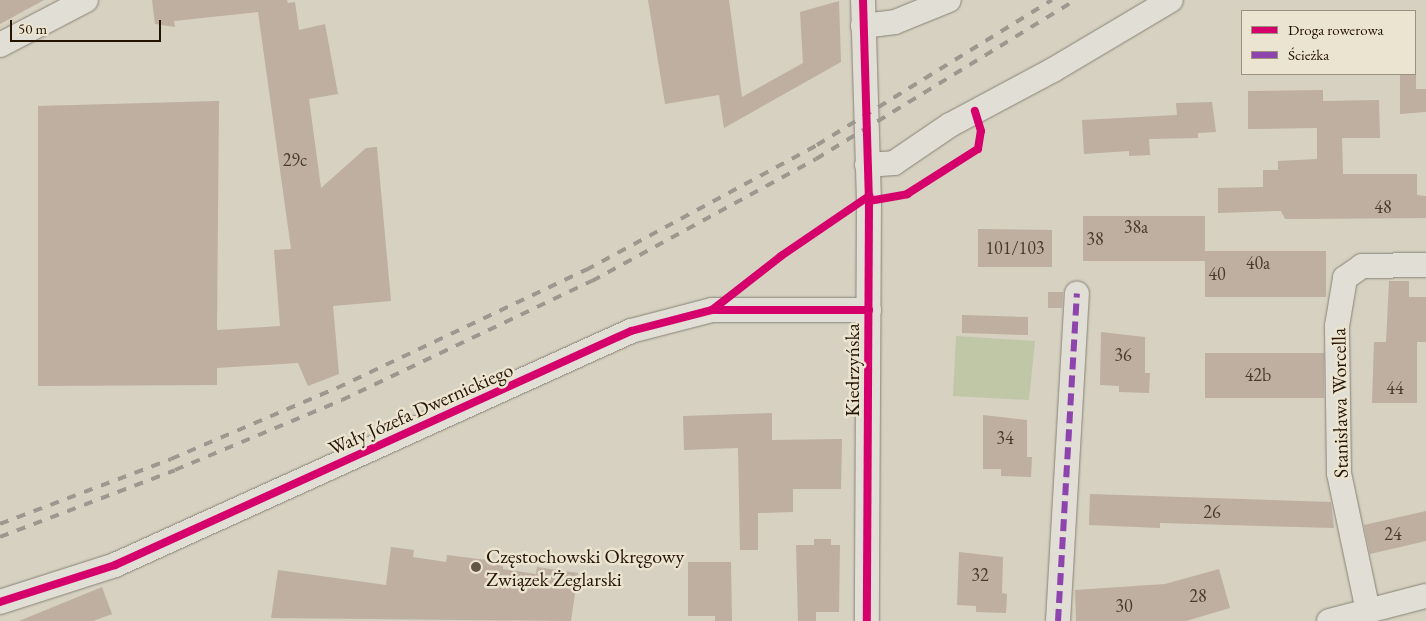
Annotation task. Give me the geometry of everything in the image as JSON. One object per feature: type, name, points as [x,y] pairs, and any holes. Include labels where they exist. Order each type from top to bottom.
[{"type":"street","points":[[0,45],[86,0]]},
{"type":"street","name":"Kiedrzyńska","points":[[863,0],[869,310],[867,621]]},
{"type":"street","points":[[863,26],[895,22],[950,0]]},
{"type":"street","points":[[867,165],[894,163],[950,125],[1053,70],[1171,0]]},
{"type":"street","name":"Stanisława Worcella","points":[[1368,611],[1339,473],[1337,326],[1345,278],[1362,266],[1426,265]]},
{"type":"street","points":[[1058,621],[1077,294]]},
{"type":"street","name":"Wały Józefa Dwernickiego","points":[[0,602],[115,565],[630,331],[712,310],[869,310]]},
{"type":"street","points":[[1329,621],[1426,596]]},
{"type":"green space","points":[[956,336],[1035,341],[1029,400],[953,396]]},
{"type":"building","points":[[0,0],[44,0],[0,24]]},
{"type":"building","points":[[152,0],[287,0],[288,3],[295,2],[299,30],[325,24],[338,94],[309,99],[321,188],[366,148],[377,147],[391,301],[333,306],[339,374],[308,386],[298,363],[217,368],[217,385],[38,386],[38,106],[219,101],[217,330],[280,326],[274,250],[291,249],[258,12],[174,21],[175,27],[155,24]]},
{"type":"building","points":[[648,0],[729,0],[742,97],[803,63],[800,12],[839,1],[841,62],[724,128],[719,95],[665,104]]},
{"type":"building","points":[[1400,75],[1416,75],[1416,89],[1426,89],[1426,112],[1400,114]]},
{"type":"building","points":[[1323,90],[1323,101],[1379,100],[1380,138],[1342,138],[1343,174],[1417,174],[1417,195],[1426,196],[1426,218],[1285,219],[1281,211],[1218,213],[1218,188],[1263,187],[1263,170],[1278,170],[1278,161],[1317,159],[1317,128],[1248,129],[1248,91]]},
{"type":"building","points":[[1212,102],[1216,132],[1198,133],[1198,138],[1149,139],[1150,155],[1129,156],[1129,151],[1084,154],[1082,120],[1177,115],[1176,103]]},
{"type":"building","points":[[1083,216],[1205,216],[1205,261],[1083,261]]},
{"type":"building","points":[[978,229],[1052,230],[1052,267],[978,267]]},
{"type":"building","points":[[1205,251],[1326,251],[1326,297],[1205,297]]},
{"type":"building","points":[[1389,281],[1409,281],[1409,297],[1426,297],[1426,342],[1417,342],[1417,403],[1372,403],[1374,342],[1386,342]]},
{"type":"building","points":[[1048,292],[1063,292],[1062,308],[1048,308]]},
{"type":"building","points":[[962,315],[1028,317],[1028,335],[962,333]]},
{"type":"building","points":[[1101,332],[1145,337],[1145,373],[1150,373],[1149,393],[1119,392],[1119,386],[1100,385]]},
{"type":"building","points":[[1205,353],[1324,353],[1324,398],[1205,398]]},
{"type":"building","points":[[772,413],[772,440],[842,439],[841,489],[793,489],[793,512],[758,513],[758,550],[740,550],[738,448],[684,450],[683,416]]},
{"type":"building","points":[[983,415],[1027,420],[1027,457],[1032,457],[1031,477],[1001,476],[1001,469],[983,469]]},
{"type":"building","points":[[1090,494],[1331,502],[1334,528],[1160,523],[1160,528],[1089,525]]},
{"type":"building","points":[[1426,511],[1426,541],[1370,554],[1364,525]]},
{"type":"building","points":[[814,539],[831,539],[831,545],[840,545],[839,612],[816,612],[816,621],[798,621],[796,545],[814,545]]},
{"type":"building","points":[[391,547],[414,550],[413,557],[446,562],[447,555],[503,562],[503,569],[536,574],[537,567],[578,573],[571,621],[271,618],[278,570],[386,585]]},
{"type":"building","points":[[959,552],[1003,557],[1002,593],[1007,594],[1006,613],[976,612],[976,606],[957,605]]},
{"type":"building","points":[[688,562],[731,562],[732,621],[715,621],[715,616],[688,616]]},
{"type":"building","points":[[1219,569],[1230,608],[1186,621],[1076,621],[1075,590],[1165,584]]},
{"type":"building","points":[[102,587],[112,614],[93,621],[19,621]]},
{"type":"railway","points":[[0,524],[171,459],[337,388],[586,270],[817,145],[1052,0]]},
{"type":"railway","points":[[0,537],[175,470],[342,400],[592,281],[816,159],[1075,0]]},
{"type":"marked path","points":[[1058,621],[1077,294]]},
{"type":"cycle path","points":[[863,0],[869,201],[867,621]]},
{"type":"cycle path","points":[[869,201],[907,194],[978,149],[981,131],[975,111]]},
{"type":"cycle path","points":[[712,310],[781,256],[869,196]]},
{"type":"cycle path","points":[[0,602],[115,565],[631,331],[712,310],[869,310]]},
{"type":"place","name":"Częstochowski Okręgowy Związek Żeglarski","points":[[476,567]]}]
